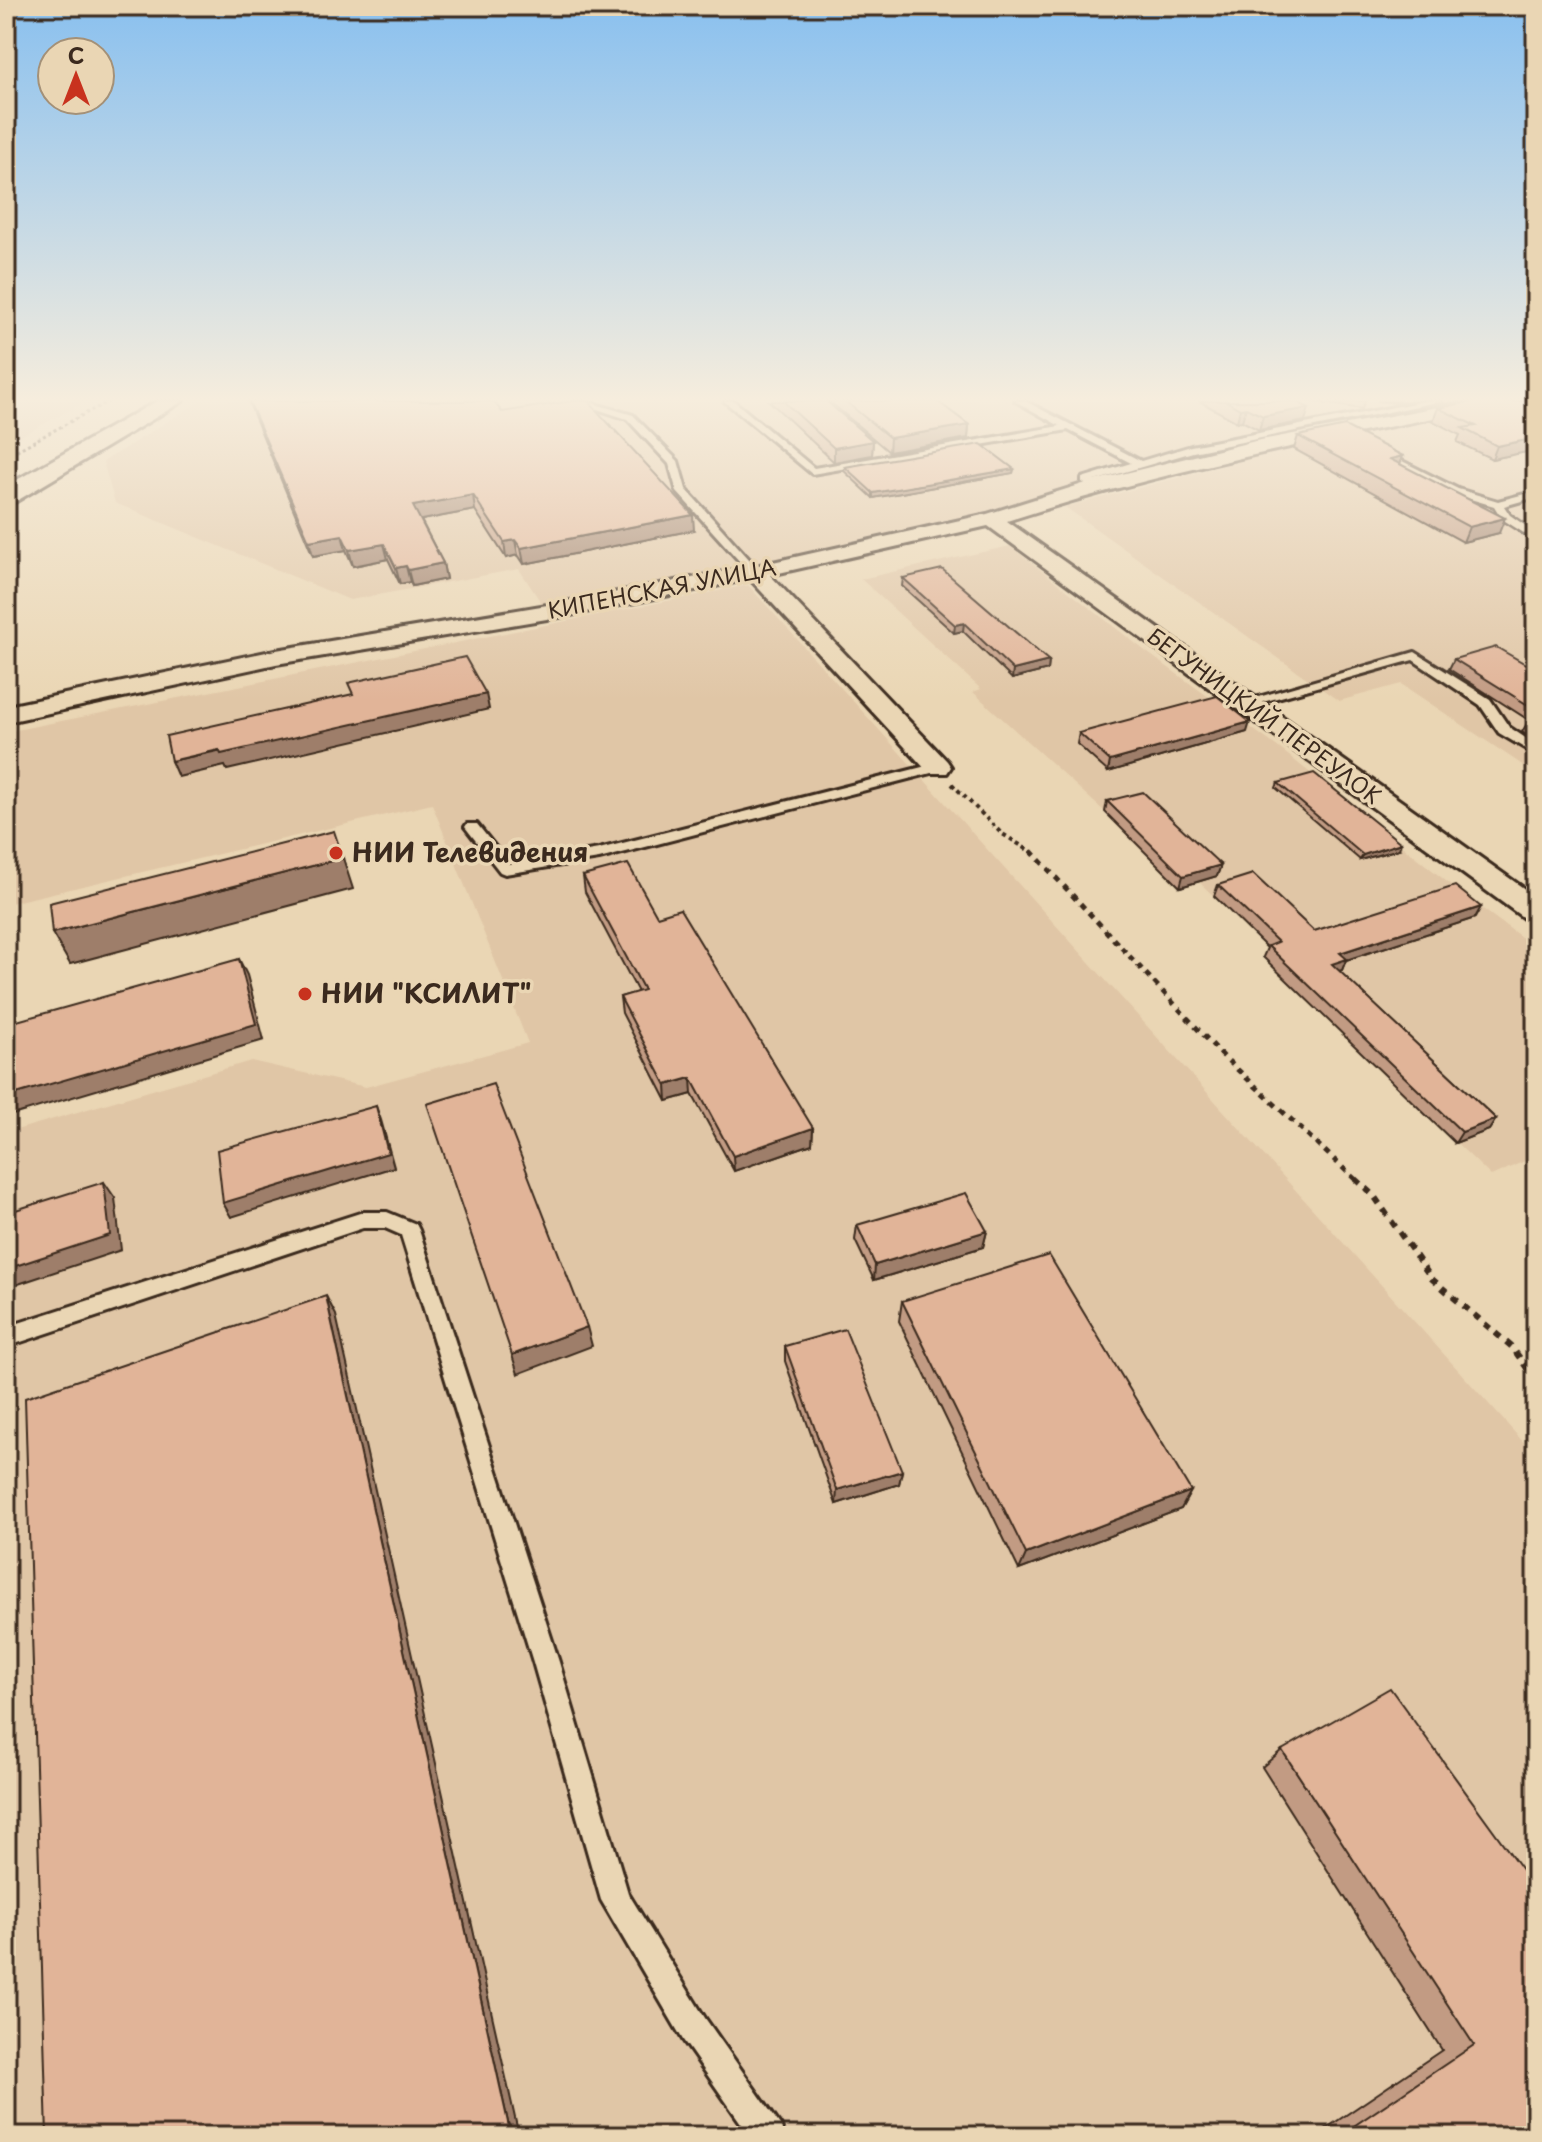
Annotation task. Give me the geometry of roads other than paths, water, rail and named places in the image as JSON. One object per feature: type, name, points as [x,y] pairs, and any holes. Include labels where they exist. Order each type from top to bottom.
[{"type":"street","name":"КИПЕНСКАЯ УЛИЦА","points":[[9,714],[276,657],[565,609],[755,572],[992,519],[1049,501]]},
{"type":"street","name":"БЕГУНИЦКИЙ ПЕРЕУЛОК","points":[[992,519],[1536,912]]},
{"type":"street","points":[[755,572],[938,767]]},
{"type":"lane","points":[[691,501],[755,572]]},
{"type":"lane","points":[[1488,501],[1498,504],[1510,501]]},
{"type":"lane","points":[[1498,504],[1506,517],[1536,538]]},
{"type":"lane","points":[[1245,703],[1415,656],[1485,702],[1504,730],[1536,751]]},
{"type":"lane","points":[[472,827],[505,869],[599,854],[938,767]]},
{"type":"lane","points":[[6,1337],[363,1220],[387,1220],[409,1230],[546,1662],[615,1900],[694,2029],[769,2136]]},
{"type":"place","name":"НИИ Телевидения","points":[[336,853]]},
{"type":"place","name":"НИИ \"КСИЛИТ\"","points":[[305,994]]}]
